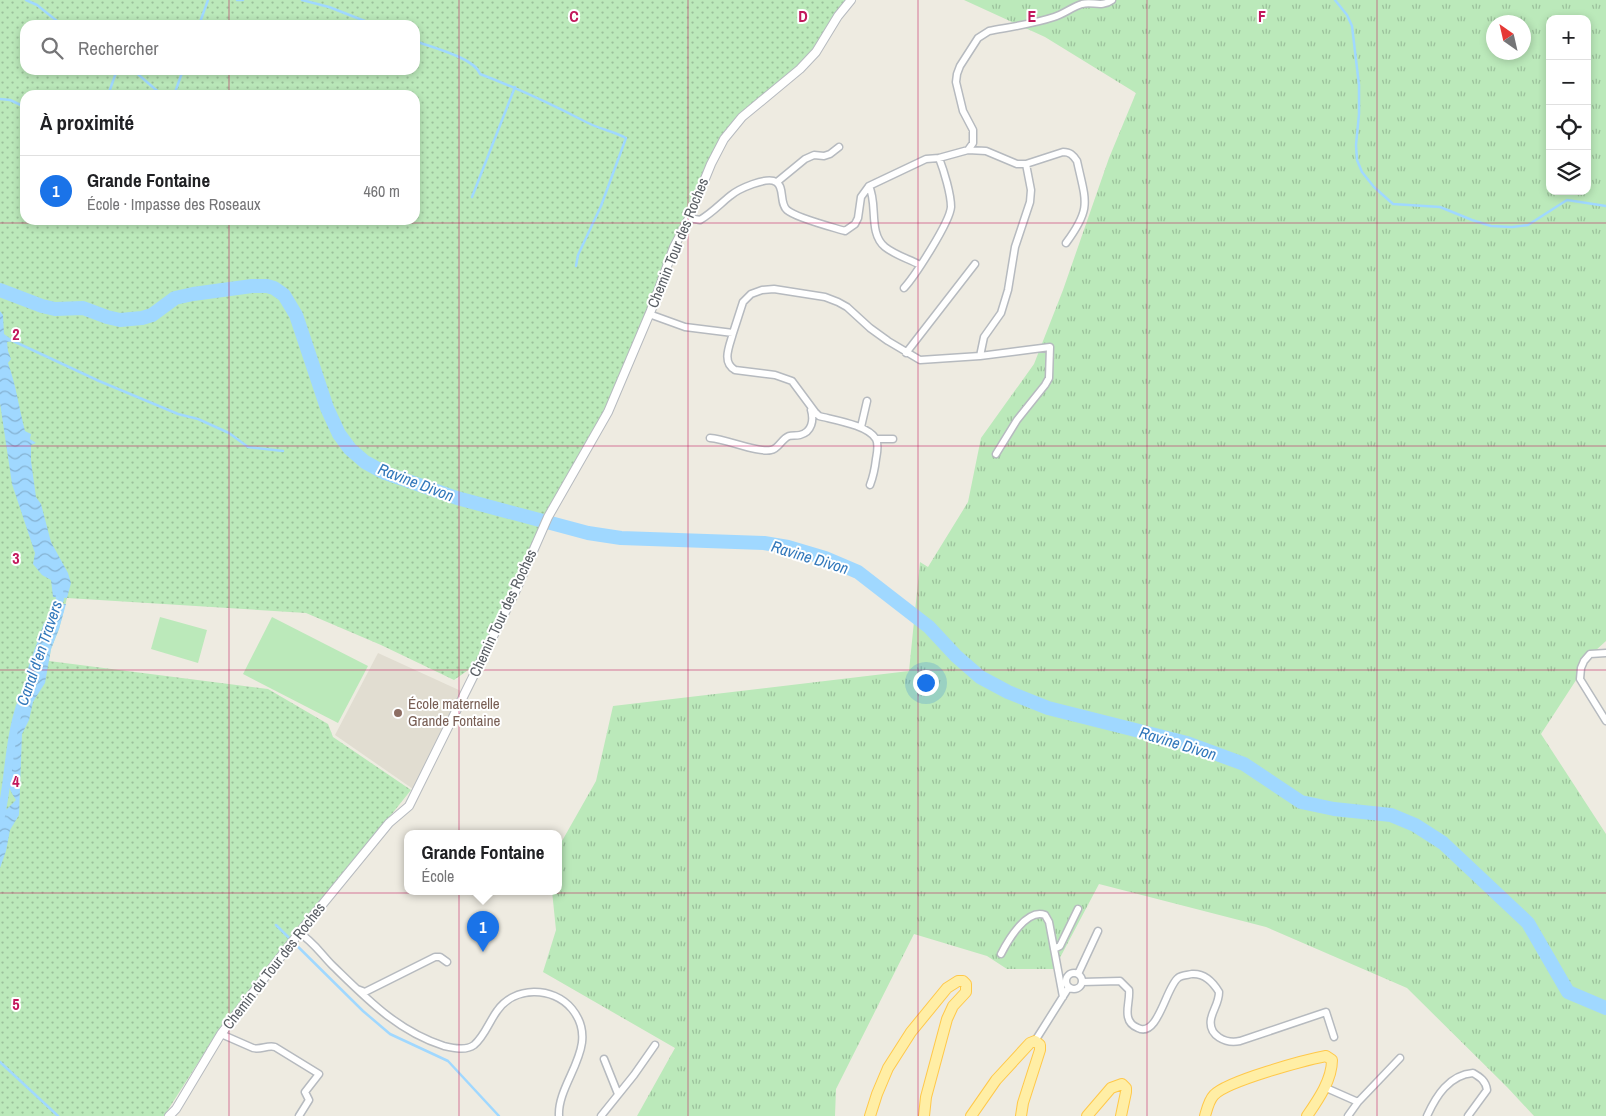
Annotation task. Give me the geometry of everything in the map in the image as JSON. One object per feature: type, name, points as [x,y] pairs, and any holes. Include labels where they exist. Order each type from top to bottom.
[{"type":"main road","points":[[870,1116],[888,1068],[911,1032],[946,988],[958,981],[963,981],[966,984],[966,992],[953,1006],[947,1019],[926,1097],[924,1116]]},
{"type":"main road","points":[[971,1116],[996,1080],[1030,1043],[1035,1041],[1040,1045],[1040,1050],[1023,1103],[1021,1116]]},
{"type":"main road","points":[[1204,1116],[1213,1096],[1224,1087],[1326,1056],[1332,1060],[1332,1067],[1324,1087],[1308,1116]]},
{"type":"main road","points":[[1086,1116],[1111,1088],[1122,1084],[1126,1088],[1126,1092],[1121,1116]]},
{"type":"street","name":"Chemin Tour des Roches","points":[[390,823],[409,806],[512,598],[548,517],[608,412],[649,314],[674,247],[724,139],[742,117],[800,70],[816,52],[838,16],[851,0]]},
{"type":"street","points":[[968,150],[973,143],[973,130],[963,111],[956,82],[960,66],[978,38],[989,31],[1049,19],[1079,5],[1088,3],[1107,4],[1112,0]]},
{"type":"street","points":[[777,182],[805,159],[830,154],[839,147]]},
{"type":"street","points":[[689,218],[700,220],[710,214],[731,194],[768,180],[777,182],[780,186],[782,201],[787,210],[845,231],[855,224],[858,218],[861,197],[868,186],[926,159],[939,158],[968,150],[986,151],[1017,164],[1026,164],[1068,152],[1077,161],[1086,200],[1084,215],[1066,243]]},
{"type":"street","points":[[904,288],[914,278],[948,220],[951,208],[939,158]]},
{"type":"street","points":[[980,356],[984,337],[1001,314],[1008,290],[1015,247],[1030,202],[1031,190],[1026,164]]},
{"type":"street","points":[[868,186],[874,197],[876,230],[880,240],[890,250],[920,265]]},
{"type":"street","points":[[906,353],[975,264]]},
{"type":"street","points":[[870,485],[874,476],[877,454],[876,440],[871,434],[861,428],[819,416],[792,381],[784,377],[735,370],[730,367],[726,358],[733,333],[743,302],[751,294],[762,290],[774,289],[824,297],[838,302],[847,307],[870,328],[906,353],[920,360],[980,356],[1050,347],[1049,378],[1016,420],[996,454]]},
{"type":"street","points":[[649,314],[685,326],[733,333]]},
{"type":"street","points":[[861,428],[867,401]]},
{"type":"street","points":[[710,438],[720,438],[762,450],[770,450],[776,448],[788,436],[802,434],[808,430],[813,417],[811,408]]},
{"type":"street","points":[[876,440],[893,439]]},
{"type":"street","points":[[1606,653],[1591,654],[1584,661],[1580,679],[1606,721]]},
{"type":"street","name":"Chemin du Tour des Roches","points":[[169,1116],[180,1102],[222,1034],[299,934],[390,823]]},
{"type":"street","points":[[1054,949],[1060,946],[1078,909]]},
{"type":"street","points":[[1001,954],[1007,942],[1029,916],[1041,913],[1045,915],[1049,922],[1063,997]]},
{"type":"street","points":[[1078,974],[1098,930]]},
{"type":"street","points":[[299,934],[356,989],[396,1023],[445,1046],[461,1049],[472,1047],[480,1038],[497,1010],[507,1000],[522,993],[539,991],[555,995],[569,1005],[577,1016],[582,1033],[580,1054],[561,1103],[559,1116]]},
{"type":"street","points":[[356,989],[365,992],[435,957],[440,957],[447,962]]},
{"type":"street","points":[[1069,987],[1066,979],[1069,974],[1078,974]]},
{"type":"street","points":[[1078,974],[1082,982]]},
{"type":"street","points":[[1069,987],[1078,987],[1082,982],[1120,981],[1129,990],[1127,1015],[1130,1022],[1139,1029],[1146,1029],[1153,1025],[1172,985],[1178,978],[1199,974],[1206,977],[1220,992],[1219,1001],[1211,1018],[1211,1027],[1216,1036],[1223,1041],[1231,1043],[1240,1041],[1326,1012],[1334,1037]]},
{"type":"street","points":[[1035,1041],[1069,987]]},
{"type":"street","points":[[222,1034],[258,1050],[271,1046],[275,1047],[319,1074],[305,1092],[309,1100],[299,1116]]},
{"type":"street","points":[[601,1116],[655,1045]]},
{"type":"street","points":[[1348,1116],[1358,1102],[1400,1058]]},
{"type":"street","points":[[604,1059],[618,1094]]},
{"type":"street","points":[[1427,1116],[1448,1082],[1459,1076],[1473,1073],[1483,1080],[1486,1090],[1468,1116]]},
{"type":"street","points":[[1324,1087],[1358,1102]]},
{"type":"shaded area","name":"École maternelle Grande Fontaine","points":[[378,653],[461,691],[413,789],[335,735]]},
{"type":"green space","points":[[0,0],[851,0],[816,52],[742,117],[724,139],[608,412],[548,517],[474,666],[454,680],[381,645],[306,613],[67,598],[49,661],[268,689],[328,724],[333,737],[411,790],[219,1030],[164,1116],[0,1116]]},
{"type":"green space","points":[[964,0],[1606,0],[1606,641],[1595,651],[1541,734],[1606,834],[1606,1116],[1534,1116],[1407,988],[1266,927],[1099,884],[1054,969],[1007,969],[987,956],[914,934],[836,1089],[835,1116],[637,1116],[675,1048],[543,972],[556,930],[552,895],[562,895],[562,841],[596,781],[613,706],[909,671],[920,562],[928,567],[968,502],[981,438],[1034,364],[1063,290],[1109,158],[1136,93],[1045,37]]},
{"type":"green space","points":[[160,617],[207,630],[198,663],[151,649]]},
{"type":"green space","points":[[272,617],[368,666],[338,723],[243,674]]},
{"type":"water","points":[[0,311],[3,315],[4,334],[14,341],[7,342],[11,359],[8,363],[25,431],[31,434],[30,439],[36,443],[31,445],[31,461],[36,497],[41,504],[51,542],[68,573],[71,583],[67,598],[53,597],[51,580],[42,575],[33,564],[35,553],[12,484],[0,403]]},
{"type":"water","points":[[54,604],[66,604],[51,649],[45,683],[33,702],[29,720],[22,734],[19,815],[10,830],[0,868],[0,816],[16,800],[7,780],[12,767],[10,752],[22,691],[29,683],[27,671],[44,623],[52,618]]},
{"type":"waterway","points":[[26,0],[37,5],[56,20]]},
{"type":"waterway","points":[[201,20],[208,0]]},
{"type":"waterway","points":[[237,0],[243,0]]},
{"type":"waterway","points":[[302,0],[329,7],[362,20]]},
{"type":"waterway","points":[[1335,0],[1347,15],[1352,26],[1359,85],[1357,160],[1362,172],[1374,187],[1393,204],[1440,207],[1491,226],[1512,227],[1528,225],[1567,200],[1606,206]]},
{"type":"waterway","points":[[420,43],[461,58],[476,68],[480,74],[534,96],[591,124],[626,138],[601,206],[578,255],[576,266]]},
{"type":"waterway","points":[[110,90],[115,75]]},
{"type":"waterway","points":[[139,75],[156,90]]},
{"type":"waterway","points":[[176,90],[181,75]]},
{"type":"waterway","points":[[472,197],[515,87]]},
{"type":"waterway","points":[[0,99],[10,100],[20,105]]},
{"type":"waterway","name":"Ravine Divon","points":[[0,290],[42,306],[55,309],[83,308],[120,320],[152,315],[175,298],[193,294],[252,286],[274,288],[284,295],[296,315],[327,408],[339,434],[350,449],[365,462],[385,473],[457,498],[588,533],[621,538],[764,543],[788,547],[825,558],[858,572],[929,627],[956,656],[980,677],[1008,692],[1048,708],[1187,743],[1244,764],[1301,802],[1334,809],[1391,815],[1415,825],[1443,843],[1528,923],[1568,992],[1606,1008]]},
{"type":"waterway","points":[[11,340],[99,381],[178,414],[198,419],[229,433],[248,447],[283,451]]},
{"type":"waterway","name":"Canal d'en Travers","points":[[55,614],[60,599],[59,589]]},
{"type":"waterway","name":"Canal d'en Travers","points":[[0,820],[13,734],[20,706]]},
{"type":"waterway","points":[[276,925],[363,1011],[390,1034],[448,1061],[499,1116]]},
{"type":"waterway","points":[[0,1062],[58,1116]]},
{"type":"place","name":"École maternelle Grande Fontaine","points":[[398,713]]},
{"type":"place","name":"Grande Fontaine","points":[[483,952]]}]
